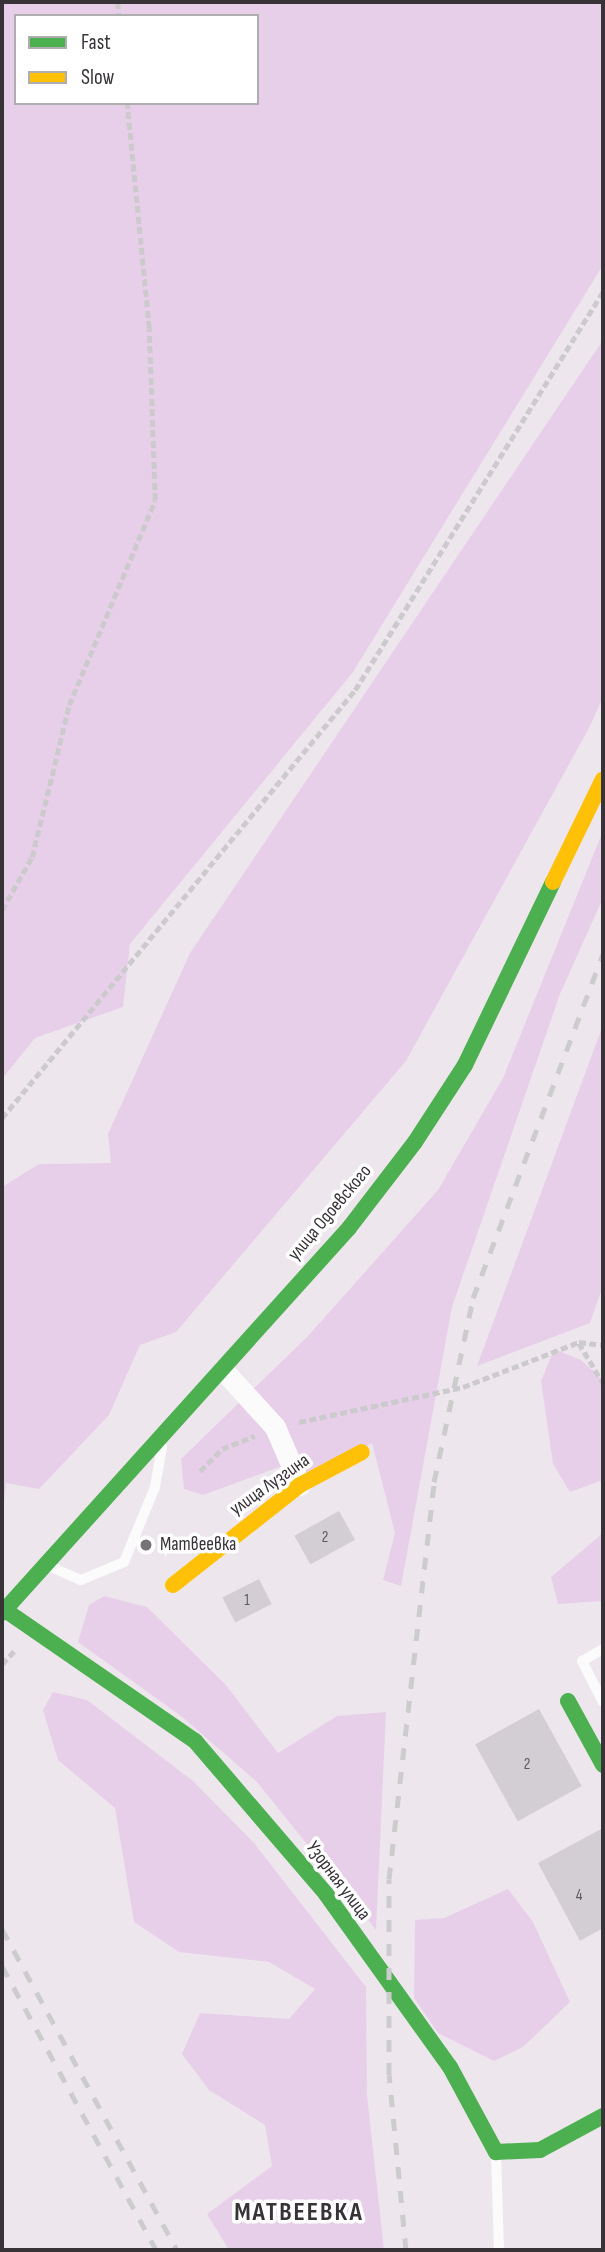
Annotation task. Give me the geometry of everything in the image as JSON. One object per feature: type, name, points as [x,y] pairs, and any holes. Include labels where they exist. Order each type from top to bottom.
[{"type":"street","name":"улица Одоевского","points":[[4,1611],[349,1228],[458,1076],[603,779]]},
{"type":"street","points":[[223,1370],[275,1427],[300,1485]]},
{"type":"street","name":"улица Лузгина","points":[[173,1585],[300,1485],[362,1452]]},
{"type":"street","name":"Узорная улица","points":[[4,1611],[195,1741],[326,1894],[450,2067],[496,2152]]},
{"type":"street","points":[[568,1701],[603,1765]]},
{"type":"street","points":[[496,2152],[540,2150],[603,2116]]},
{"type":"lane","points":[[47,1565],[81,1580],[124,1562],[155,1486],[163,1436]]},
{"type":"lane","points":[[603,1649],[582,1661],[603,1702]]},
{"type":"lane","points":[[496,2152],[499,2250]]},
{"type":"path","points":[[2,910],[32,857],[69,705],[155,500],[149,328],[127,105]]},
{"type":"path","points":[[2,1118],[355,690],[603,291]]},
{"type":"path","points":[[200,1471],[222,1449],[275,1427],[463,1387],[579,1342],[603,1345]]},
{"type":"path","points":[[579,1342],[603,1383]]},
{"type":"shaded area","points":[[2,2],[603,2],[603,265],[353,672],[130,944],[123,1007],[35,1038],[2,1079]]},
{"type":"shaded area","points":[[603,340],[603,697],[590,726],[406,1061],[176,1332],[140,1345],[109,1415],[39,1489],[6,1483],[2,1523],[2,1187],[39,1164],[111,1163],[108,1134],[190,953]]},
{"type":"shaded area","points":[[603,831],[603,898],[560,994],[452,1307],[401,1586],[383,1580],[395,1533],[372,1443],[308,1477],[296,1461],[203,1495],[184,1489],[181,1459],[308,1336],[438,1190],[503,1078]]},
{"type":"shaded area","points":[[603,1025],[603,1286],[590,1323],[477,1366]]},
{"type":"shaded area","points":[[554,1349],[581,1360],[603,1380],[603,1480],[570,1492],[553,1464],[541,1381]]},
{"type":"shaded area","points":[[603,1533],[603,1601],[558,1604],[551,1577]]},
{"type":"shaded area","points":[[104,1596],[147,1607],[225,1684],[278,1753],[337,1716],[386,1712],[376,1930],[257,1782],[181,1716],[78,1642],[89,1605]]},
{"type":"shaded area","points":[[53,1692],[87,1700],[193,1781],[254,1843],[366,1987],[367,2095],[384,2250],[229,2250],[207,2214],[272,2166],[265,2125],[209,2090],[182,2054],[200,2013],[289,2019],[315,1989],[269,1962],[179,1952],[134,1922],[115,1808],[58,1760],[43,1710]]},
{"type":"shaded area","points":[[508,1889],[533,1922],[570,2002],[523,2047],[494,2061],[438,2033],[414,1998],[415,1920],[444,1918]]},
{"type":"building","points":[[339,1511],[355,1540],[310,1565],[294,1536]]},
{"type":"building","points":[[259,1579],[272,1604],[235,1623],[222,1598]]},
{"type":"building","points":[[539,1709],[582,1786],[518,1821],[475,1744]]},
{"type":"building","points":[[603,1828],[603,1928],[580,1941],[538,1863]]},
{"type":"railway","points":[[406,2250],[389,2075],[389,1879],[434,1482],[473,1298],[603,954]]},
{"type":"railway","points":[[2,1929],[177,2250]]},
{"type":"railway","points":[[2,1966],[156,2250]]},
{"type":"traffic: fast","points":[[2,1613],[349,1228],[415,1142],[465,1065],[553,882]]},
{"type":"traffic: fast","points":[[5,1610],[195,1741],[326,1894],[450,2067],[496,2152],[540,2150],[603,2116]]},
{"type":"traffic: fast","points":[[568,1701],[603,1765]]},
{"type":"traffic: slow","points":[[553,882],[603,779]]},
{"type":"traffic: slow","points":[[173,1585],[300,1485],[362,1452]]},
{"type":"place","name":"Матвеевка","points":[[146,1545]]},
{"type":"district","name":"МАТВЕЕВКА","points":[[299,2213]]}]
